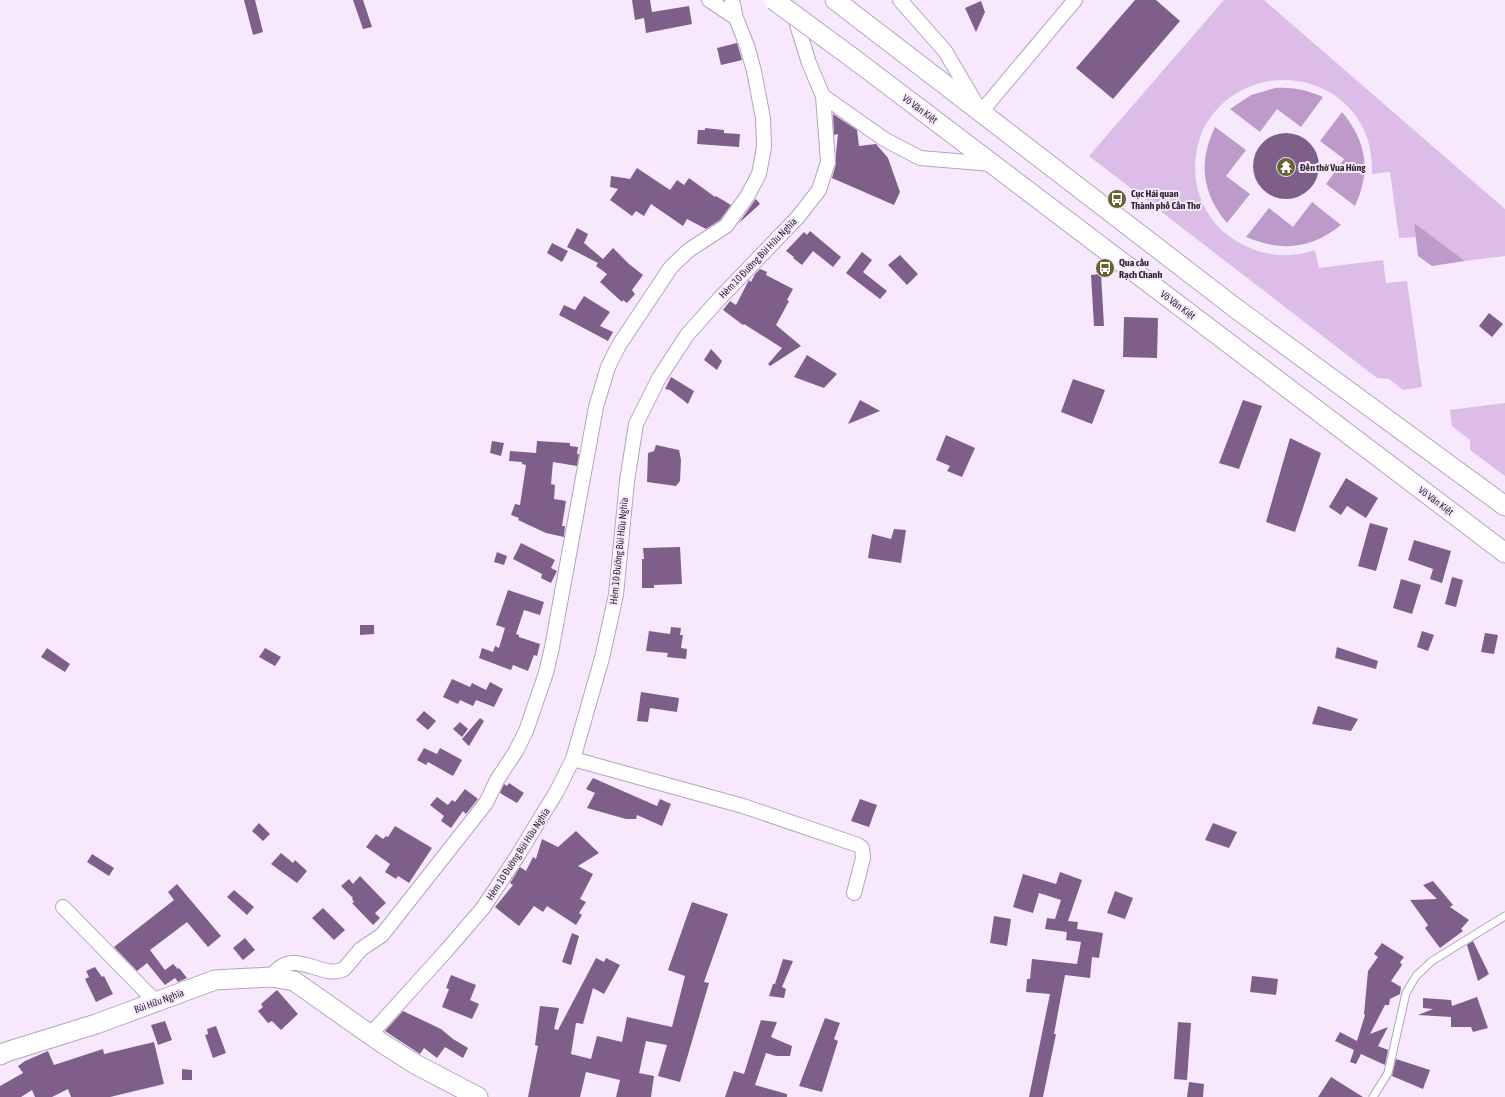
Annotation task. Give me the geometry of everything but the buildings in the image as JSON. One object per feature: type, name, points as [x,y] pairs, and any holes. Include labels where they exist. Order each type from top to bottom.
[{"type":"main road","name":"Võ Văn Kiệt","points":[[774,0],[858,62],[1505,553]]},
{"type":"main road","points":[[836,0],[1234,306],[1505,506]]},
{"type":"main road","name":"Bùi Hữu Nghĩa","points":[[0,1055],[96,1024],[215,980],[271,977],[294,981],[367,1033]]},
{"type":"main road","points":[[367,1033],[415,1064],[478,1097]]},
{"type":"street","points":[[709,0],[736,18]]},
{"type":"street","points":[[271,977],[280,967],[292,963],[309,964],[328,971],[336,972],[344,969],[361,949],[382,935],[486,804],[497,780],[510,761],[526,731],[546,673],[552,647],[596,407],[608,367],[619,345],[671,267],[689,250],[726,226],[748,195],[759,174],[764,147],[763,118],[754,71],[747,46],[736,18],[732,0]]},
{"type":"street","name":"Hẻm 10 Đường Bùi Hữu Nghĩa","points":[[367,1033],[446,952],[483,908],[518,855],[557,791],[573,759],[602,658],[616,595],[627,481],[636,424],[659,378],[687,335],[720,298],[798,217],[819,190],[828,162],[823,96],[809,63],[789,0]]},
{"type":"street","points":[[900,0],[945,51],[981,112],[1075,0]]},
{"type":"street","points":[[823,96],[884,138],[920,158],[992,164]]},
{"type":"street","points":[[573,759],[743,806],[858,845],[862,848],[863,858],[854,893]]},
{"type":"street","points":[[63,906],[156,1002]]},
{"type":"lane","points":[[1373,1097],[1388,1073],[1406,993],[1416,976],[1432,961],[1505,916]]},
{"type":"shaded area","points":[[1224,0],[1264,0],[1505,209],[1505,256],[1465,261],[1414,224],[1416,237],[1399,238],[1390,172],[1372,174],[1369,145],[1357,117],[1344,103],[1329,92],[1312,84],[1293,81],[1274,81],[1255,85],[1237,93],[1227,100],[1213,114],[1203,130],[1197,148],[1195,161],[1197,188],[1202,202],[1210,216],[1225,233],[1256,251],[1268,254],[1291,255],[1315,250],[1319,268],[1383,260],[1386,283],[1407,281],[1422,387],[1403,390],[1389,379],[1377,378],[1089,156]]},
{"type":"shaded area","points":[[1275,88],[1287,88],[1311,92],[1323,97],[1301,127],[1277,109],[1260,132],[1230,109],[1251,95]]},
{"type":"shaded area","points":[[1342,112],[1357,134],[1364,157],[1365,169],[1363,181],[1355,206],[1326,184],[1344,159],[1320,141]]},
{"type":"shaded area","points":[[1215,127],[1246,150],[1226,176],[1250,194],[1227,223],[1212,200],[1205,177],[1206,153]]},
{"type":"shaded area","points":[[1312,202],[1341,225],[1319,239],[1296,246],[1272,245],[1246,237],[1269,208],[1293,227]]},
{"type":"shaded area","points":[[1414,223],[1465,261],[1432,266],[1418,256]]},
{"type":"shaded area","points":[[1505,403],[1505,476],[1470,450],[1470,440],[1452,426],[1450,410]]},
{"type":"place","name":"Đền thờ Vua Hùng","points":[[1286,167]]},
{"type":"place","name":"Cục Hải quan Thành phố Cần Thơ","points":[[1117,199]]},
{"type":"place","name":"Qua cầu Rạch Chanh","points":[[1105,268]]}]
